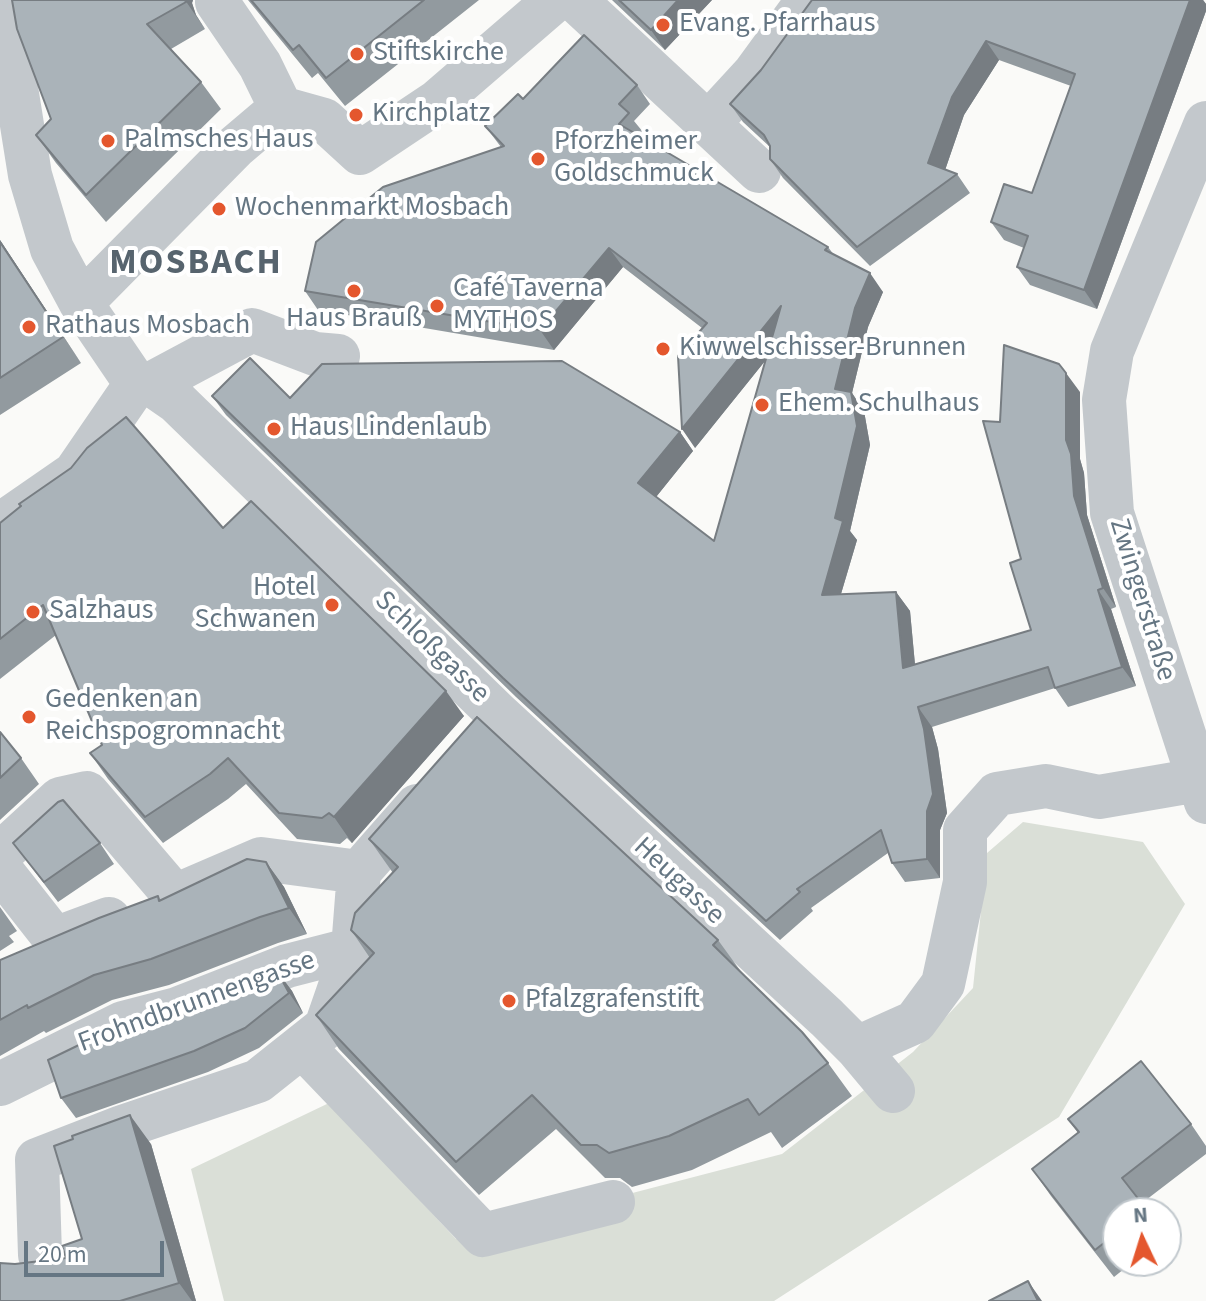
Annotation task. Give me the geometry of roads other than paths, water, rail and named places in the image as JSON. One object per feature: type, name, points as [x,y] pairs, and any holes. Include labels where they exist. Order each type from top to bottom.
[{"type":"street","name":"Schloßgasse","points":[[2,0],[15,176],[81,303],[143,384],[177,402],[499,715],[469,749]]},
{"type":"street","points":[[217,2],[260,65],[281,108],[324,120],[360,153],[438,101],[555,0]]},
{"type":"street","points":[[575,0],[759,171]]},
{"type":"street","points":[[708,124],[754,74],[808,0]]},
{"type":"street","points":[[81,303],[235,147],[281,108]]},
{"type":"street","name":"Zwingerstraße","points":[[1202,791],[1112,513],[1104,400],[1112,351],[1206,123]]},
{"type":"street","points":[[0,525],[75,473],[143,384],[252,330],[315,354],[338,356]]},
{"type":"street","name":"Heugasse","points":[[499,715],[857,1048],[893,1091]]},
{"type":"street","points":[[40,1255],[37,1160],[122,1127],[258,1081],[326,1027],[353,949],[359,872],[439,782]]},
{"type":"street","points":[[857,1048],[915,1022],[943,984],[965,882],[965,830],[997,794],[1046,786],[1099,797],[1202,791]]},
{"type":"street","points":[[0,854],[60,799],[87,793],[175,896]]},
{"type":"street","points":[[0,869],[55,939],[175,896],[261,859],[359,872]]},
{"type":"street","name":"Frohndbrunnengasse","points":[[0,1084],[123,1023],[177,1009],[287,966],[353,949]]},
{"type":"street","points":[[302,1046],[483,1235],[613,1202]]},
{"type":"place","name":"Evang. Pfarrhaus","points":[[663,25]]},
{"type":"place","name":"Stiftskirche","points":[[357,54]]},
{"type":"place","name":"Kirchplatz","points":[[356,115]]},
{"type":"place","name":"Palmsches Haus","points":[[108,141]]},
{"type":"place","name":"Pforzheimer Goldschmuck","points":[[538,159]]},
{"type":"place","name":"Wochenmarkt Mosbach","points":[[219,209]]},
{"type":"place","name":"Haus Brauß","points":[[354,291]]},
{"type":"place","name":"Café Taverna MYTHOS","points":[[437,306]]},
{"type":"place","name":"Rathaus Mosbach","points":[[29,327]]},
{"type":"place","name":"Kiwwelschisser-Brunnen","points":[[663,349]]},
{"type":"place","name":"Ehem. Schulhaus","points":[[762,405]]},
{"type":"place","name":"Haus Lindenlaub","points":[[274,429]]},
{"type":"place","name":"Hotel Schwanen","points":[[332,605]]},
{"type":"place","name":"Salzhaus","points":[[33,612]]},
{"type":"place","name":"Gedenken an Reichspogromnacht","points":[[29,717]]},
{"type":"place","name":"Pfalzgrafenstift","points":[[509,1001]]},
{"type":"district","name":"MOSBACH","points":[[196,265]]}]
